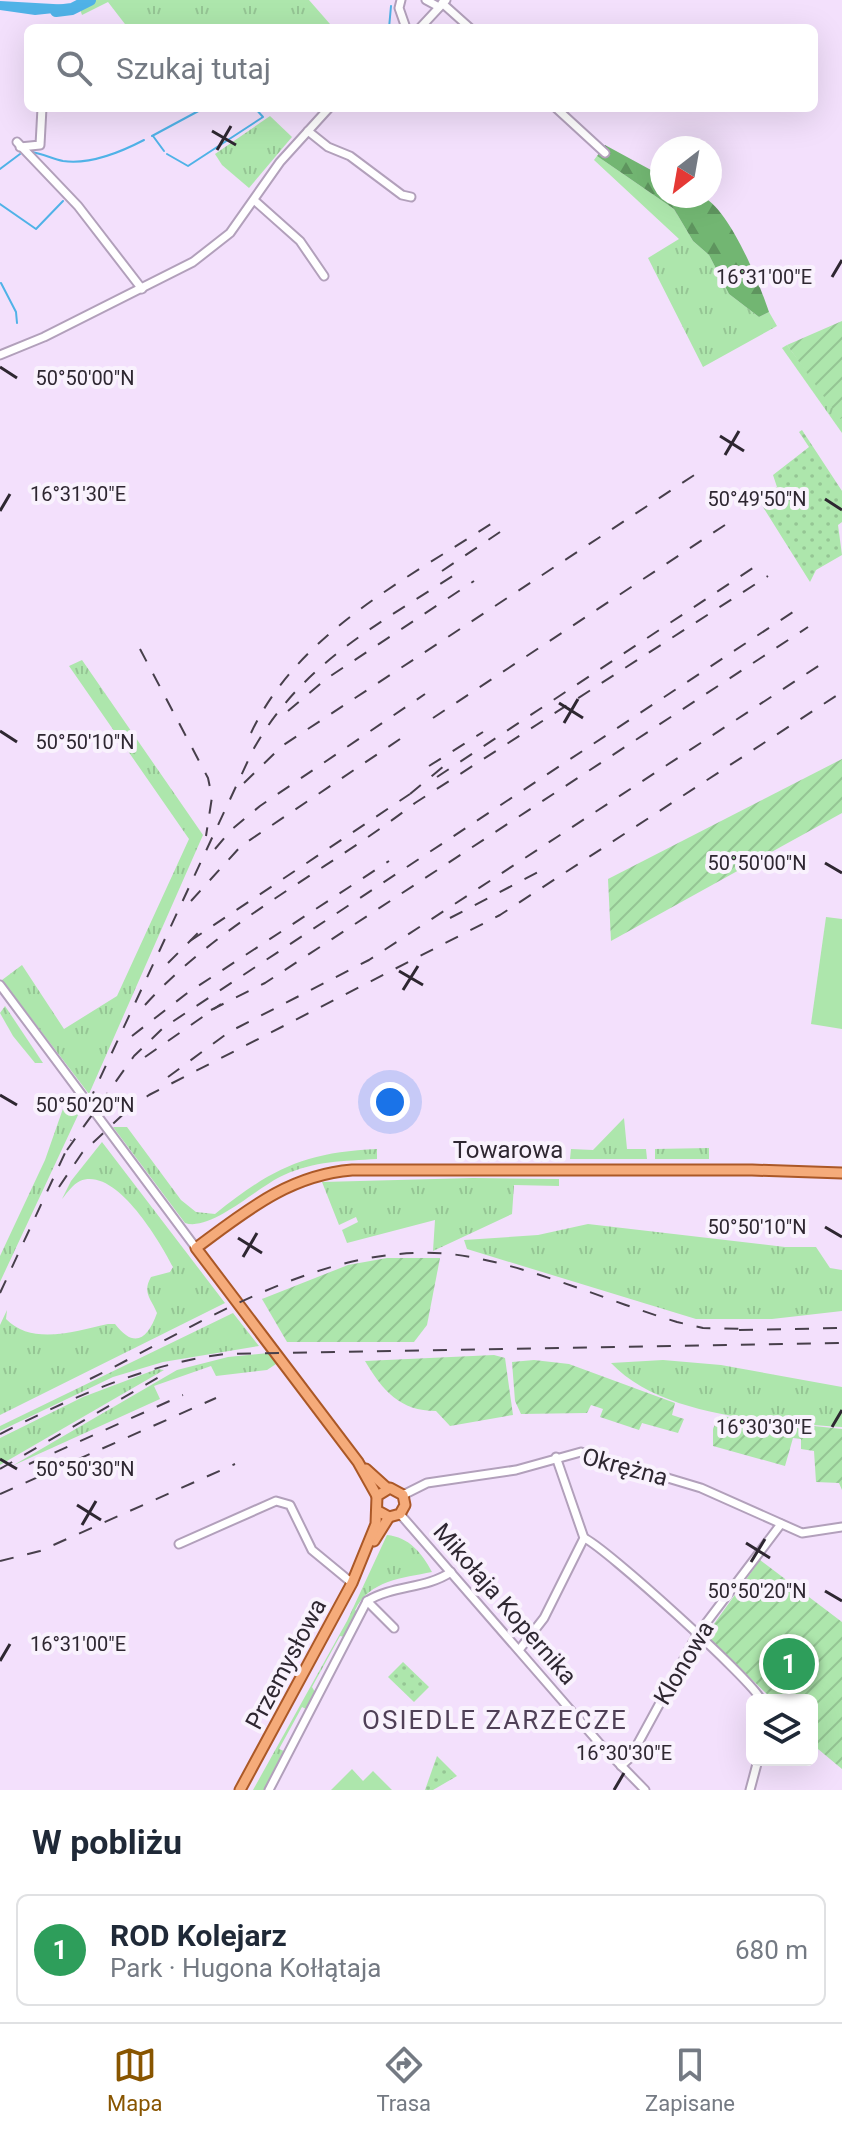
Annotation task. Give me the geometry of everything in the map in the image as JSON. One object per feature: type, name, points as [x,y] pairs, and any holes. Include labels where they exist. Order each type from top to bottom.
[{"type":"main road","name":"Towarowa","points":[[196,1248],[287,1185],[335,1171],[652,1169],[842,1173]]},
{"type":"main road","points":[[196,1248],[358,1462],[377,1496],[378,1511],[389,1517],[400,1514],[405,1505],[403,1495],[396,1489],[387,1488],[358,1462]]},
{"type":"main road","points":[[377,1496],[387,1488]]},
{"type":"main road","name":"Przemysłowa","points":[[240,1790],[352,1583],[378,1511]]},
{"type":"main road","name":"Przemysłowa","points":[[364,1556],[389,1517]]},
{"type":"street","points":[[401,0],[400,17],[404,24]]},
{"type":"street","points":[[426,0],[442,4],[465,24]]},
{"type":"street","points":[[424,24],[442,4]]},
{"type":"street","points":[[42,112],[40,145],[18,144],[78,206],[142,289]]},
{"type":"street","points":[[0,355],[142,289],[209,250],[230,233],[325,112]]},
{"type":"street","points":[[560,112],[605,153]]},
{"type":"street","points":[[308,131],[328,147],[350,156],[399,193],[411,197]]},
{"type":"street","points":[[254,200],[300,241],[324,276]]},
{"type":"street","points":[[0,985],[196,1248]]},
{"type":"street","name":"Okrężna","points":[[403,1495],[427,1483],[516,1470],[581,1452],[610,1458],[701,1488],[802,1533],[842,1527]]},
{"type":"street","points":[[556,1457],[584,1538],[697,1635],[757,1694]]},
{"type":"street","points":[[179,1544],[276,1501],[284,1502],[290,1505],[312,1550],[352,1583]]},
{"type":"street","name":"Mikołaja Kopernika","points":[[400,1514],[645,1790]]},
{"type":"street","name":"Klonowa","points":[[621,1766],[630,1758],[697,1635],[781,1524]]},
{"type":"street","points":[[519,1650],[544,1618],[584,1538]]},
{"type":"street","points":[[269,1790],[367,1601],[383,1592],[439,1581],[451,1572]]},
{"type":"street","points":[[367,1601],[394,1628]]},
{"type":"street","points":[[750,1790],[756,1766]]},
{"type":"green space","points":[[77,0],[309,0],[330,24],[125,24],[108,2],[82,15]]},
{"type":"green space","points":[[270,116],[292,137],[249,188],[222,165],[215,154]]},
{"type":"green space","points":[[605,145],[650,169],[650,192],[597,156]]},
{"type":"green space","points":[[597,156],[650,192],[650,208],[674,209],[693,241],[709,255],[729,294],[759,317],[769,312],[777,326],[703,367],[648,258],[679,239],[594,160]]},
{"type":"green space","points":[[716,208],[742,247],[769,312],[759,317],[729,294],[709,255],[693,241],[674,209]]},
{"type":"green space","points":[[842,321],[842,418],[840,419],[787,345]]},
{"type":"green space","points":[[787,345],[842,418],[842,433],[782,348]]},
{"type":"green space","points":[[802,430],[842,491],[842,522],[838,525],[842,555],[816,570],[810,582],[758,499],[766,487],[770,492],[777,487],[773,475],[809,447],[799,432]]},
{"type":"green space","points":[[82,660],[203,835],[89,1094],[2,980],[22,965],[64,1029],[117,996],[189,839],[69,666]]},
{"type":"green space","points":[[842,759],[842,813],[611,941],[608,879]]},
{"type":"green space","points":[[826,917],[842,919],[842,1029],[811,1024]]},
{"type":"green space","points":[[5,1006],[43,1063],[35,1063],[13,1036],[0,1013]]},
{"type":"green space","points":[[66,1100],[78,1115],[0,1282],[0,1256],[45,1160]]},
{"type":"green space","points":[[624,1118],[627,1149],[646,1149],[647,1159],[570,1159],[571,1149],[593,1150]]},
{"type":"green space","points":[[113,1127],[127,1127],[181,1200],[196,1212],[215,1214],[272,1174],[309,1159],[377,1149],[377,1159],[329,1162],[295,1170],[221,1215],[196,1224],[185,1223]]},
{"type":"green space","points":[[102,1142],[225,1303],[0,1415],[0,1325],[7,1310],[6,1319],[28,1332],[69,1333],[115,1324],[135,1339],[145,1334],[157,1313],[148,1295],[148,1283],[151,1277],[170,1272],[173,1267],[135,1209],[122,1195],[94,1179],[77,1182],[62,1199],[71,1181]]},
{"type":"green space","points":[[709,1148],[709,1159],[655,1159],[655,1149]]},
{"type":"green space","points":[[559,1179],[559,1186],[514,1185],[512,1214],[433,1251],[435,1220],[347,1243],[342,1230],[358,1222],[356,1217],[339,1225],[322,1182]]},
{"type":"green space","points":[[588,1224],[785,1247],[816,1247],[830,1268],[842,1270],[842,1311],[772,1319],[696,1319],[467,1249],[464,1240],[538,1235]]},
{"type":"green space","points":[[387,1258],[440,1258],[427,1325],[414,1342],[287,1342],[262,1299],[348,1265]]},
{"type":"green space","points":[[233,1313],[259,1346],[163,1362],[113,1377],[0,1431],[0,1426]]},
{"type":"green space","points":[[268,1353],[276,1364],[267,1370],[216,1376],[211,1366],[154,1386],[160,1399],[12,1466],[177,1370],[228,1357]]},
{"type":"green space","points":[[494,1355],[505,1358],[513,1415],[450,1426],[436,1411],[412,1407],[394,1397],[365,1361]]},
{"type":"green space","points":[[534,1360],[569,1364],[675,1403],[672,1415],[684,1419],[678,1433],[642,1423],[639,1430],[600,1417],[603,1409],[591,1405],[587,1413],[521,1414],[515,1401],[512,1362]]},
{"type":"green space","points":[[663,1360],[721,1365],[842,1387],[842,1427],[751,1419],[688,1406],[658,1395],[633,1381],[611,1363]]},
{"type":"green space","points":[[157,1369],[164,1370],[0,1465],[0,1438],[83,1397]]},
{"type":"green space","points":[[719,1416],[842,1429],[842,1490],[839,1483],[816,1482],[814,1451],[801,1449],[801,1439],[793,1438],[785,1466],[713,1446],[713,1429]]},
{"type":"green space","points":[[387,1535],[402,1539],[414,1547],[432,1572],[388,1582],[361,1600],[345,1637],[340,1636],[312,1687],[315,1692],[306,1709],[302,1707],[279,1749],[284,1751],[264,1790],[253,1790],[347,1621]]},
{"type":"green space","points":[[760,1560],[842,1622],[842,1769],[818,1749],[818,1694],[767,1694],[706,1635]]},
{"type":"green space","points":[[403,1662],[429,1687],[414,1702],[388,1677]]},
{"type":"green space","points":[[437,1756],[457,1776],[433,1790],[425,1790]]},
{"type":"green space","points":[[352,1769],[363,1781],[373,1771],[392,1790],[331,1790]]},
{"type":"water","points":[[0,1],[71,5],[73,11],[35,15],[0,10]]},
{"type":"waterway","points":[[56,11],[72,9],[90,0]]},
{"type":"waterway","points":[[389,24],[391,6]]},
{"type":"waterway","points":[[152,136],[197,112]]},
{"type":"waterway","points":[[167,154],[188,166],[263,117],[259,112]]},
{"type":"waterway","points":[[153,136],[164,151]]},
{"type":"waterway","points":[[32,152],[63,161],[84,161],[115,153],[144,140]]},
{"type":"waterway","points":[[0,169],[20,154]]},
{"type":"waterway","points":[[0,204],[36,229],[63,201]]},
{"type":"waterway","points":[[1,283],[16,312],[17,323]]},
{"type":"railway","points":[[244,783],[282,746],[705,468]]},
{"type":"railway","points":[[433,718],[731,521]]},
{"type":"railway","points":[[251,733],[271,698],[296,666],[325,638],[390,588],[494,522]]},
{"type":"railway","points":[[442,571],[500,532]]},
{"type":"railway","points":[[437,777],[759,564]]},
{"type":"railway","points":[[88,1104],[253,750],[273,719],[319,668],[373,627],[462,570]]},
{"type":"railway","points":[[145,1005],[175,975],[240,922],[415,803],[768,576]]},
{"type":"railway","points":[[288,711],[326,679],[474,581]]},
{"type":"railway","points":[[67,1150],[134,1056],[163,1028],[793,612]]},
{"type":"railway","points":[[211,1010],[265,983],[808,627]]},
{"type":"railway","points":[[140,649],[208,778],[212,797],[206,836]]},
{"type":"railway","points":[[168,1077],[229,1032],[369,960],[829,659]]},
{"type":"railway","points":[[124,1113],[149,1095],[500,915],[842,692]]},
{"type":"railway","points":[[215,849],[231,830],[260,806],[425,694]]},
{"type":"railway","points":[[429,766],[483,732]]},
{"type":"railway","points":[[191,901],[241,846],[403,737]]},
{"type":"railway","points":[[410,794],[444,766]]},
{"type":"railway","points":[[190,941],[410,794]]},
{"type":"railway","points":[[132,1036],[186,994],[389,861]]},
{"type":"railway","points":[[450,918],[546,868]]},
{"type":"railway","points":[[168,963],[199,932]]},
{"type":"railway","points":[[145,1057],[221,1004]]},
{"type":"railway","points":[[59,1187],[82,1153],[131,1107]]},
{"type":"railway","points":[[0,1293],[71,1140]]},
{"type":"railway","points":[[90,1379],[229,1307],[278,1286],[328,1268],[378,1257],[429,1253],[481,1259],[530,1272],[677,1322],[703,1328],[750,1329]]},
{"type":"railway","points":[[739,1330],[842,1328]]},
{"type":"railway","points":[[0,1434],[109,1384],[165,1366],[224,1354],[842,1343]]},
{"type":"railway","points":[[0,1469],[166,1373]]},
{"type":"railway","points":[[29,1464],[183,1395]]},
{"type":"railway","points":[[0,1494],[216,1398]]},
{"type":"railway","points":[[0,1561],[40,1551],[235,1464]]},
{"type":"place","name":"ROD Kolejarz","points":[[789,1664]]},
{"type":"district","name":"OSIEDLE ZARZECZE","points":[[495,1720]]}]
